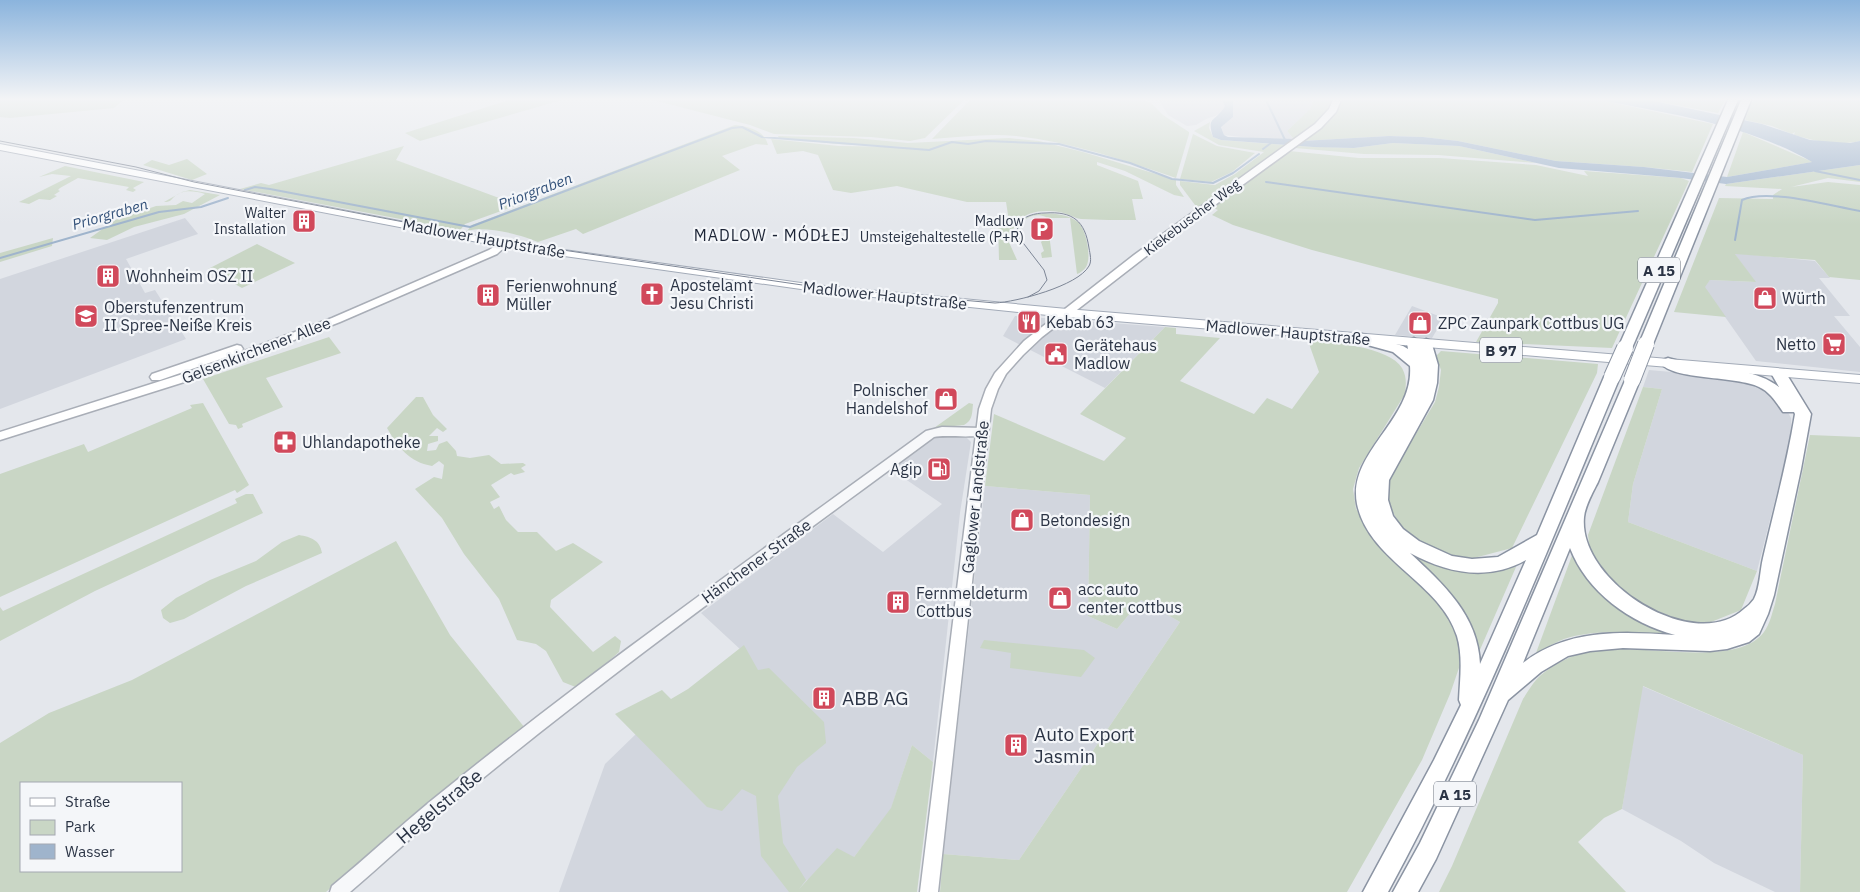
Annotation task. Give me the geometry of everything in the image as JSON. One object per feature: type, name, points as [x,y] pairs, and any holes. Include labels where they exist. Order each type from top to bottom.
[{"type":"highway","name":"A 15","points":[[1375,892],[1402,845],[1469,707],[1612,377],[1718,142]]},
{"type":"highway","name":"A 15","points":[[1405,892],[1428,851],[1500,694],[1705,201],[1724,142]]},
{"type":"highway","points":[[1358,338],[1398,349],[1418,365]]},
{"type":"highway","points":[[1420,343],[1415,395],[1374,462],[1365,483],[1364,493],[1366,506],[1378,528],[1395,549],[1436,587],[1461,623],[1469,650],[1469,707]]},
{"type":"highway","points":[[1420,343],[1431,368],[1430,388],[1421,410],[1380,480],[1378,502],[1382,513],[1398,534],[1419,550],[1450,563],[1464,566],[1494,565],[1510,561],[1542,540]]},
{"type":"highway","points":[[1668,363],[1689,371],[1756,379],[1775,390],[1783,398]]},
{"type":"highway","points":[[1773,372],[1800,433]]},
{"type":"highway","points":[[1500,694],[1554,653],[1584,644],[1624,640],[1713,643],[1739,637],[1752,629],[1758,620],[1803,414],[1773,372]]},
{"type":"highway","points":[[1575,515],[1580,553],[1600,583],[1614,596],[1633,609],[1673,626],[1721,630],[1736,624],[1761,605]]},
{"type":"main road","name":"Kiekebuscher Weg","points":[[1067,313],[1198,211],[1296,142]]},
{"type":"main road","name":"Madlower Hauptstraße","points":[[0,148],[499,243],[586,257],[815,288],[1067,313],[1860,379]]},
{"type":"main road","name":"Gelsenkirchener Allee","points":[[0,427],[171,373],[278,334],[499,243]]},
{"type":"main road","name":"Gelsenkirchener Allee","points":[[0,436],[193,375],[336,320],[493,252],[499,243]]},
{"type":"main road","name":"Gaglower Landstraße","points":[[929,892],[984,409],[992,387],[1002,371],[1016,356],[1067,313]]},
{"type":"street","name":"Hänchener Straße","points":[[542,723],[726,582],[930,434],[942,430],[982,432]]},
{"type":"street","name":"Hegelstraße","points":[[338,892],[437,806],[542,723]]},
{"type":"shaded area","name":"Oberstufenzentrum II Spree-Neiße Kreis","points":[[185,218],[198,234],[126,259],[145,293],[155,290],[186,339],[0,409],[0,279]]},
{"type":"shaded area","points":[[1734,253],[1815,261],[1830,278],[1819,278],[1850,316],[1834,316],[1860,347],[1860,372],[1756,361],[1704,287],[1710,280],[1755,282]]},
{"type":"shaded area","points":[[1412,306],[1444,318],[1432,338],[1395,335]]},
{"type":"shaded area","points":[[1015,316],[1165,327],[1105,388],[1003,336]]},
{"type":"shaded area","points":[[1649,370],[1717,376],[1757,383],[1784,405],[1791,418],[1792,433],[1757,571],[1628,522],[1633,484],[1662,389],[1643,387]]},
{"type":"shaded area","points":[[946,435],[965,436],[971,442],[960,513],[933,762],[912,745],[891,809],[854,857],[807,880],[796,892],[559,892],[605,764],[637,733],[741,650],[701,613],[833,514],[883,552],[942,504],[892,470],[934,437]]},
{"type":"shaded area","points":[[985,486],[1090,495],[1088,616],[1117,629],[1141,600],[1180,622],[1019,860],[943,854]]},
{"type":"shaded area","points":[[1642,686],[1803,755],[1800,892],[1775,892],[1714,863],[1681,841],[1622,809]]},
{"type":"green space","points":[[691,142],[767,142],[768,145],[756,144],[722,156],[740,170],[583,234],[576,229],[538,242],[523,236],[493,230],[474,229],[467,231],[472,225]]},
{"type":"green space","points":[[772,142],[797,142],[839,146],[908,147],[815,142],[1042,142],[1176,180],[1176,185],[1184,197],[1174,195],[1125,171],[1097,162],[1097,165],[1138,181],[1143,199],[1132,199],[1136,220],[1081,219],[1054,211],[1036,212],[1020,219],[1008,240],[1017,260],[999,260],[998,221],[1009,221],[1006,202],[967,202],[897,186],[851,193],[833,190],[818,155],[803,151],[777,154]]},
{"type":"green space","points":[[1050,142],[1187,142],[1176,178],[1097,152]]},
{"type":"green space","points":[[1191,142],[1208,142],[1217,146],[1255,153],[1232,172],[1211,182],[1180,179]]},
{"type":"green space","points":[[1213,142],[1285,145],[1198,209],[1180,185],[1180,181],[1215,185],[1235,174],[1264,152],[1219,145]]},
{"type":"green space","points":[[1461,142],[1705,142],[1692,172],[1556,161]]},
{"type":"green space","points":[[1740,142],[1765,142],[1813,162],[1727,177]]},
{"type":"green space","points":[[1823,142],[1855,142],[1844,143]]},
{"type":"green space","points":[[1393,143],[1459,146],[1536,163],[1438,155],[1364,154],[1295,148],[1297,146],[1354,148]]},
{"type":"green space","points":[[404,146],[396,160],[518,205],[465,224],[459,230],[240,189],[261,183],[269,185]]},
{"type":"green space","points":[[1289,151],[1359,158],[1440,158],[1536,165],[1588,176],[1584,171],[1681,178],[1689,181],[1612,348],[1476,342],[1498,303],[1498,299],[1312,250],[1233,225],[1212,215],[1218,210],[1209,206]]},
{"type":"green space","points":[[187,159],[207,174],[192,180],[143,165],[152,160],[169,165]]},
{"type":"green space","points":[[1860,165],[1860,182],[1828,178],[1791,187],[1828,182],[1860,185],[1860,280],[1829,277],[1815,260],[1735,254],[1756,282],[1710,280],[1705,287],[1726,317],[1674,312],[1719,198],[1773,199],[1773,195],[1782,189],[1725,186],[1726,184]]},
{"type":"green space","points":[[65,166],[144,182],[133,188],[136,190],[133,192],[126,190],[129,187],[78,178],[60,188],[58,190],[60,191],[54,195],[57,196],[50,200],[39,199],[29,204],[19,202],[71,176],[52,174],[39,177]]},
{"type":"green space","points":[[190,190],[220,195],[184,214],[134,227],[107,240],[90,238],[115,220],[156,206],[176,205],[183,201],[192,203],[205,194],[189,191],[178,194]]},
{"type":"green space","points":[[177,195],[170,201],[164,202]]},
{"type":"green space","points":[[1035,214],[1063,215],[1073,219],[1078,222],[1083,231],[1088,251],[1088,263],[1083,270],[1077,274],[1070,218],[1047,218],[1052,257],[1042,258],[1041,253],[1044,251],[1041,242],[1048,235],[1046,217],[1029,217]]},
{"type":"green space","points":[[1029,217],[1020,225],[1018,229],[1020,231],[1017,231],[1019,225]]},
{"type":"green space","points":[[53,238],[52,246],[0,262],[0,253]]},
{"type":"green space","points":[[257,244],[295,263],[242,288],[208,269]]},
{"type":"green space","points":[[1165,327],[1176,328],[1176,334],[1220,338],[1180,381],[1254,414],[1267,398],[1292,409],[1319,372],[1307,338],[1372,350],[1395,361],[1402,368],[1406,384],[1405,394],[1359,468],[1353,489],[1356,509],[1379,542],[1428,587],[1449,614],[1458,636],[1460,665],[1450,694],[1422,760],[1347,892],[940,892],[943,854],[1019,860],[1180,622],[1141,600],[1117,629],[1088,616],[1090,495],[985,486],[994,414],[1104,461],[1126,438],[1080,414]]},
{"type":"green space","points":[[329,337],[341,353],[266,378],[283,407],[242,424],[243,427],[238,429],[236,425],[229,424],[203,379]]},
{"type":"green space","points":[[1441,351],[1598,364],[1597,373],[1512,548],[1474,558],[1448,556],[1406,534],[1389,506],[1389,479],[1435,402],[1441,370],[1436,356]]},
{"type":"green space","points":[[1643,387],[1662,389],[1633,484],[1628,522],[1757,571],[1741,610],[1711,622],[1685,622],[1635,602],[1604,577],[1590,551],[1588,535]]},
{"type":"green space","points":[[416,397],[423,397],[433,415],[447,429],[443,432],[437,428],[429,436],[438,436],[438,441],[428,444],[427,451],[436,450],[439,444],[447,441],[456,451],[457,456],[470,458],[489,455],[501,464],[523,463],[526,465],[521,468],[525,472],[514,475],[511,473],[491,485],[500,497],[490,502],[494,509],[499,506],[506,520],[518,532],[537,532],[556,551],[573,543],[603,562],[551,600],[550,607],[593,652],[615,636],[621,641],[619,652],[578,688],[563,682],[546,651],[536,644],[517,640],[499,599],[464,554],[442,518],[415,489],[434,477],[442,479],[444,465],[439,461],[432,466],[417,461],[405,453],[387,428]]},
{"type":"green space","points":[[203,403],[249,485],[237,493],[235,490],[0,597],[0,474],[84,444],[88,452],[192,408],[190,405]]},
{"type":"green space","points":[[969,403],[973,404],[971,419],[967,423],[964,425],[934,428]]},
{"type":"green space","points":[[1810,435],[1860,437],[1860,892],[1800,892],[1803,755],[1643,686],[1622,809],[1604,818],[1578,842],[1626,892],[1439,892],[1452,866],[1523,699],[1541,675],[1562,661],[1586,652],[1605,649],[1681,652],[1730,650],[1750,644],[1764,632],[1775,604]]},
{"type":"green space","points":[[246,494],[253,494],[263,513],[95,591],[0,641],[0,607],[3,611],[237,503],[235,499]]},
{"type":"green space","points":[[299,535],[317,542],[322,553],[246,586],[184,619],[170,623],[163,618],[161,610],[176,598],[210,580],[256,561],[282,542]]},
{"type":"green space","points":[[1394,537],[1493,571],[1516,567],[1479,652]]},
{"type":"green space","points":[[396,541],[450,635],[525,728],[430,803],[326,892],[0,892],[0,743],[49,713],[132,680]]},
{"type":"green space","points":[[1574,550],[1580,566],[1696,638],[1630,632],[1595,633],[1564,639],[1536,653]]},
{"type":"green space","points":[[984,640],[1084,650],[1095,658],[1081,677],[1010,668],[1011,653],[980,648]]},
{"type":"green space","points":[[744,645],[758,670],[769,668],[824,722],[826,743],[797,767],[778,796],[783,843],[806,880],[799,889],[837,848],[854,857],[891,808],[912,745],[933,762],[917,892],[789,892],[761,856],[756,796],[742,789],[722,811],[707,807],[615,714],[662,690],[671,699],[688,689]]},
{"type":"water","points":[[1243,142],[1461,142],[1556,161],[1644,167],[1727,177],[1812,162],[1769,142],[1860,142],[1860,165],[1726,184],[1681,178],[1559,168],[1459,146],[1393,143],[1354,148]]},
{"type":"waterway","name":"Priorgraben","points":[[245,190],[255,187],[270,189],[470,227],[696,142]]},
{"type":"waterway","name":"Priorgraben","points":[[821,142],[929,150],[952,142],[968,144],[982,142]]},
{"type":"waterway","name":"Priorgraben","points":[[1001,142],[1059,144],[1130,163],[1172,179],[1213,183],[1233,173],[1259,154]]},
{"type":"waterway","name":"Priorgraben","points":[[1263,149],[1271,143]]},
{"type":"waterway","points":[[1815,171],[1860,180]]},
{"type":"waterway","points":[[1266,182],[1535,220],[1638,211]]},
{"type":"waterway","points":[[1735,240],[1742,200],[1753,197],[1767,196],[1800,199],[1860,211]]},
{"type":"waterway","name":"Priorgraben","points":[[0,258],[159,212],[201,207],[228,198]]},
{"type":"tram line","points":[[3,142],[136,167],[194,182],[451,231],[471,232]]},
{"type":"tram line","points":[[1055,213],[1070,216],[1081,225],[1084,231],[1090,255],[1089,266],[1073,280],[1046,292],[1029,297],[1039,291],[1047,280],[1044,270],[1017,235],[1018,224],[1027,217],[1037,214],[1055,213]]},
{"type":"tram line","points":[[542,247],[816,287],[995,303],[1029,297]]},
{"type":"place","name":"Walter Installation","points":[[304,221]]},
{"type":"place","name":"Madlow Umsteigehaltestelle (P+R)","points":[[1042,229]]},
{"type":"place","name":"Wohnheim OSZ II","points":[[108,276]]},
{"type":"place","name":"Apostelamt Jesu Christi","points":[[652,294]]},
{"type":"place","name":"Ferienwohnung Müller","points":[[488,295]]},
{"type":"place","name":"Würth","points":[[1765,298]]},
{"type":"place","name":"Oberstufenzentrum II Spree-Neiße Kreis","points":[[86,316]]},
{"type":"place","name":"Kebab 63","points":[[1029,322]]},
{"type":"place","name":"ZPC Zaunpark Cottbus UG","points":[[1420,323]]},
{"type":"place","name":"Netto","points":[[1834,344]]},
{"type":"place","name":"Gerätehaus Madlow","points":[[1056,354]]},
{"type":"place","name":"Polnischer Handelshof","points":[[946,399]]},
{"type":"place","name":"Uhlandapotheke","points":[[285,442]]},
{"type":"place","name":"Agip","points":[[939,469]]},
{"type":"place","name":"Betondesign","points":[[1022,520]]},
{"type":"place","name":"acc auto center cottbus","points":[[1060,598]]},
{"type":"place","name":"Fernmeldeturm Cottbus","points":[[898,602]]},
{"type":"place","name":"ABB AG","points":[[824,698]]},
{"type":"place","name":"Auto Export Jasmin","points":[[1016,745]]},
{"type":"district","name":"MADLOW - MÓDŁEJ","points":[[772,235]]}]
